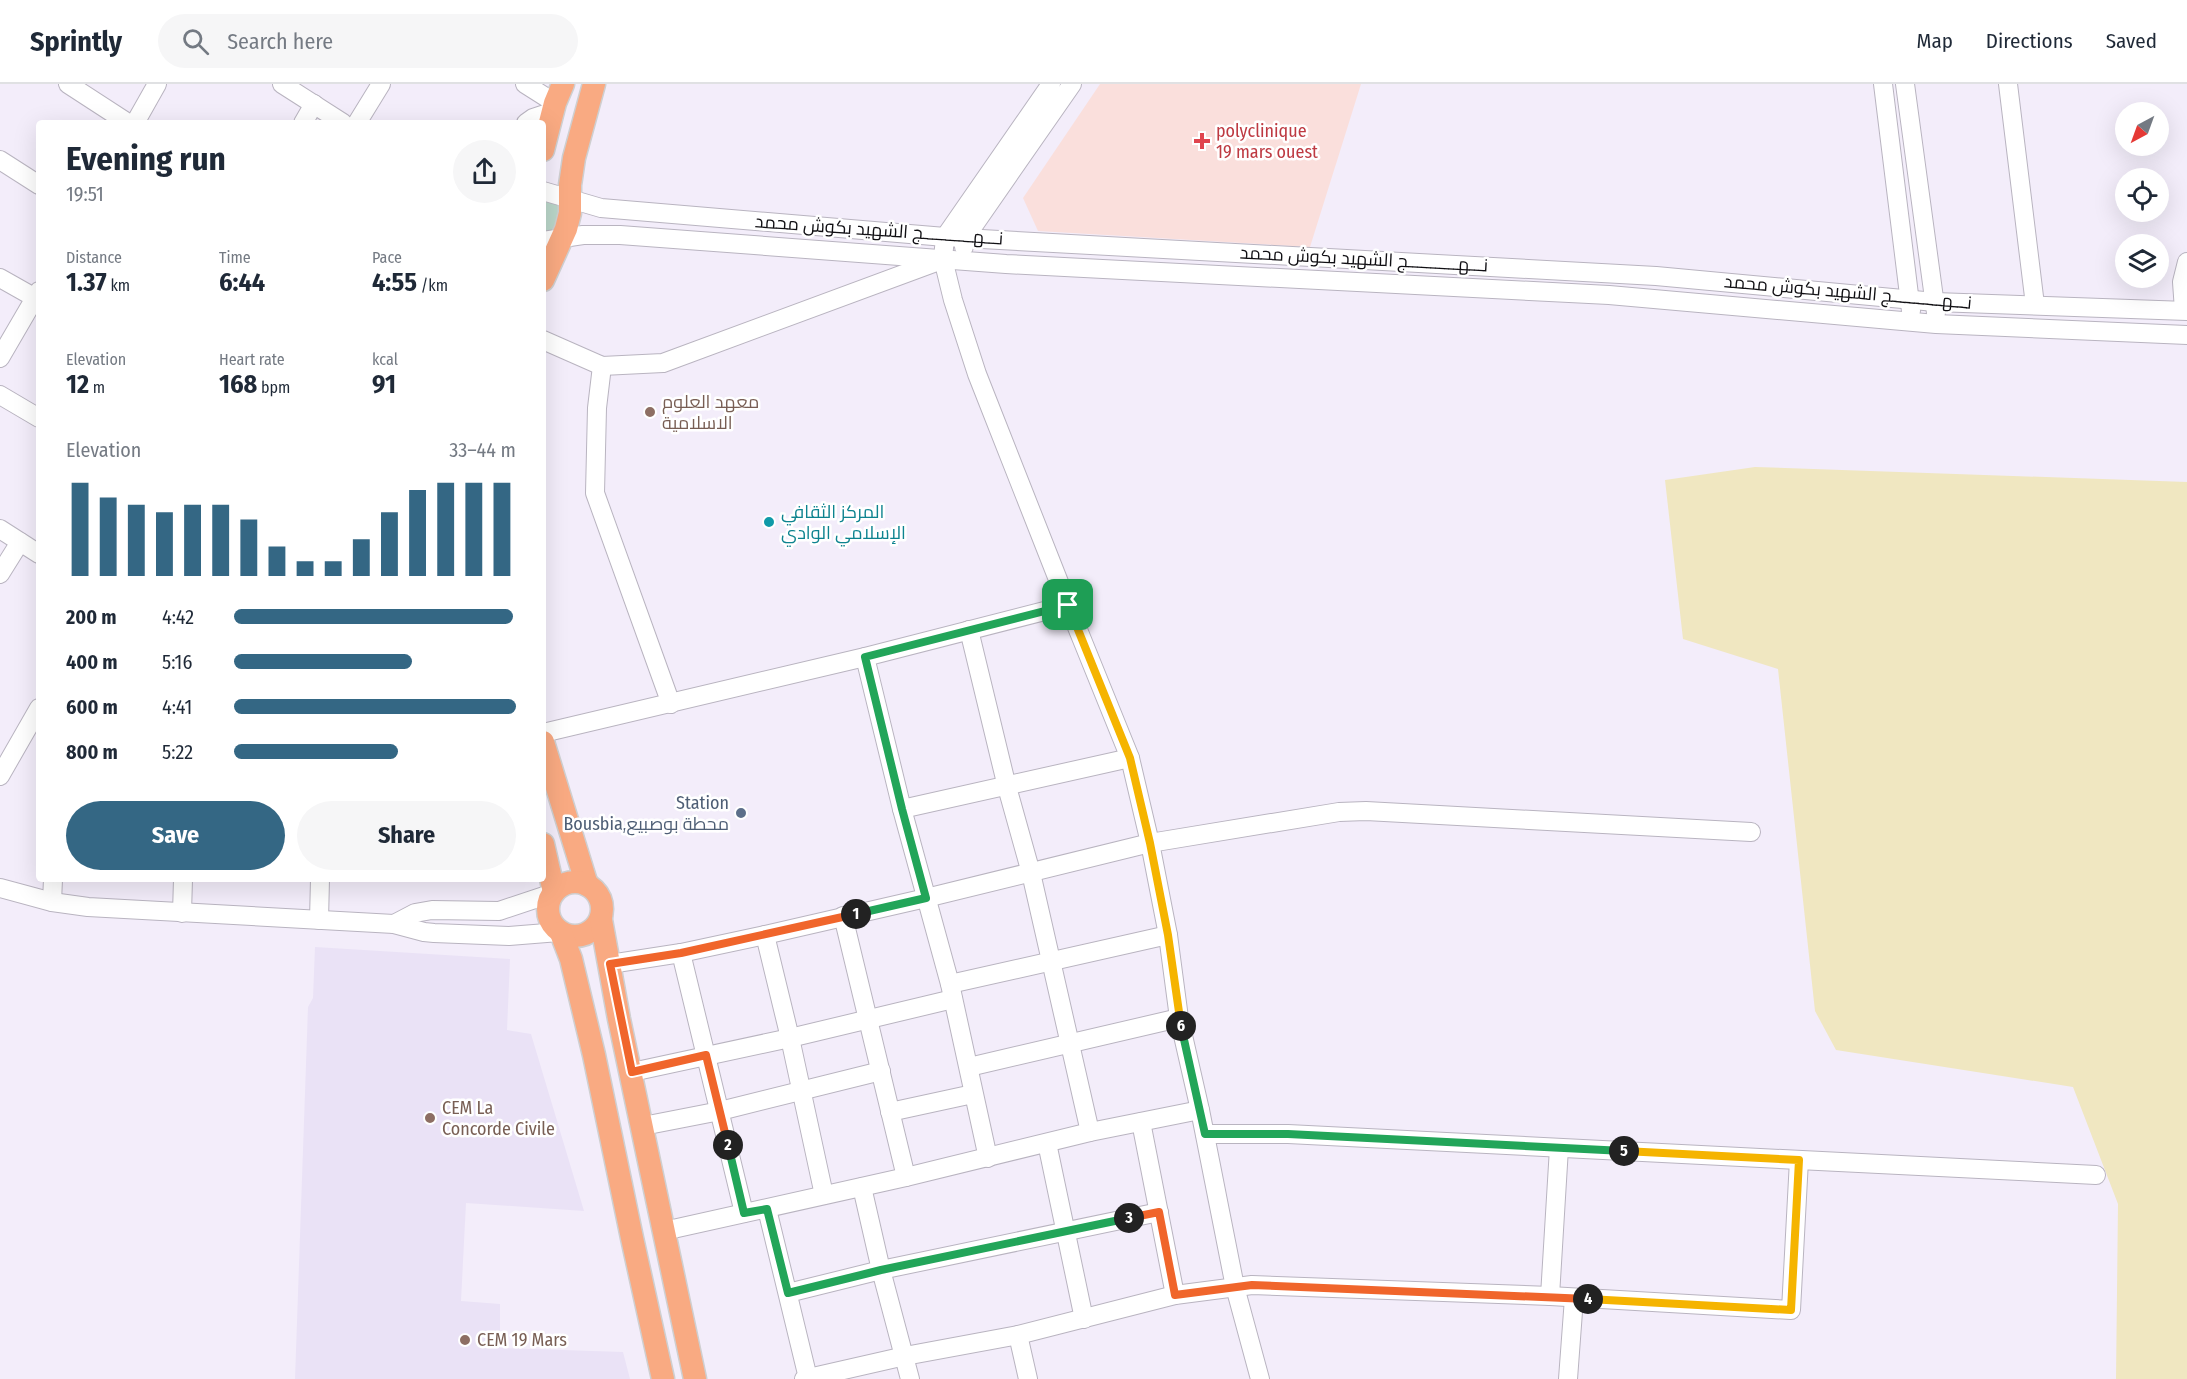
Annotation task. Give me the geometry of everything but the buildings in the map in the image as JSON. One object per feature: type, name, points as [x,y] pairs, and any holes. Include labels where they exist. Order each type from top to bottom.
[{"type":"main road","points":[[546,267],[552,240],[568,221],[573,158],[594,84]]},
{"type":"main road","points":[[546,139],[557,99]]},
{"type":"main road","points":[[546,752],[587,885],[599,896],[602,904],[601,920],[695,1379]]},
{"type":"main road","points":[[546,858],[553,892]]},
{"type":"main road","points":[[587,885],[573,882],[553,892],[549,901],[549,918],[560,932],[571,959],[594,1055],[663,1379]]},
{"type":"main road","points":[[560,932],[576,937],[584,936],[597,927],[601,920]]},
{"type":"street","points":[[68,84],[123,120]]},
{"type":"street","points":[[137,120],[157,84]]},
{"type":"street","points":[[282,84],[338,120]]},
{"type":"street","points":[[359,120],[381,84]]},
{"type":"street","points":[[525,84],[557,99],[530,120]]},
{"type":"street","points":[[1052,84],[945,237],[943,259],[952,300],[977,374],[1130,758],[1150,843],[1168,935],[1179,1018],[1205,1134],[1235,1287],[1260,1379]]},
{"type":"street","points":[[963,261],[965,238],[1072,84]]},
{"type":"street","points":[[1882,84],[1912,322]]},
{"type":"street","points":[[1905,84],[1935,302],[1936,324]]},
{"type":"street","points":[[2008,84],[2035,305]]},
{"type":"street","points":[[305,120],[314,104]]},
{"type":"street","points":[[0,160],[36,183]]},
{"type":"street","name":"نـــهـــــــــــج الشهيد بكوش محمد","points":[[546,192],[601,208],[945,237],[1656,276],[1935,302],[2186,310]]},
{"type":"street","name":"نـــهـــــــــــج الشهيد بكوش محمد","points":[[552,240],[593,235],[620,235],[963,261],[1609,296],[1936,324],[2187,335]]},
{"type":"street","points":[[546,341],[602,366],[663,363],[943,259]]},
{"type":"street","points":[[2186,310],[2182,282],[2187,262]]},
{"type":"street","points":[[0,278],[36,295]]},
{"type":"street","points":[[0,358],[36,299]]},
{"type":"street","points":[[602,366],[597,408],[596,493],[671,704]]},
{"type":"street","points":[[0,395],[36,416]]},
{"type":"street","points":[[0,529],[36,552]]},
{"type":"street","points":[[0,574],[20,542]]},
{"type":"street","points":[[546,732],[865,657],[1068,605]]},
{"type":"street","points":[[969,630],[1007,787],[1031,873],[1049,961],[1071,1044],[1090,1132]]},
{"type":"street","points":[[865,657],[902,809],[952,991],[988,1158]]},
{"type":"street","points":[[0,776],[36,713]]},
{"type":"street","points":[[902,809],[1130,758]]},
{"type":"street","points":[[610,964],[681,953],[765,935],[1150,843],[1339,812],[1366,811],[1751,832]]},
{"type":"street","points":[[52,902],[53,882]]},
{"type":"street","points":[[182,913],[183,882]]},
{"type":"street","points":[[319,920],[320,882]]},
{"type":"street","points":[[0,888],[52,902],[88,907],[394,924],[434,933],[509,936],[560,932]]},
{"type":"street","points":[[394,924],[415,913],[432,910],[499,911],[553,892]]},
{"type":"street","points":[[843,916],[906,1177]]},
{"type":"street","points":[[765,935],[824,1195]]},
{"type":"street","points":[[632,1072],[868,1020],[1049,961],[1168,935]]},
{"type":"street","points":[[681,953],[744,1213]]},
{"type":"street","points":[[969,1067],[1179,1018]]},
{"type":"street","points":[[643,1126],[720,1111],[881,1071]]},
{"type":"street","points":[[890,1112],[973,1094]]},
{"type":"street","points":[[664,1231],[988,1158],[1090,1132],[1200,1110]]},
{"type":"street","points":[[1141,1122],[1175,1295]]},
{"type":"street","points":[[1205,1134],[1288,1134],[2096,1175]]},
{"type":"street","points":[[1047,1143],[1084,1319]]},
{"type":"street","points":[[1550,1296],[1559,1148]]},
{"type":"street","points":[[767,1209],[806,1378],[904,1356],[1018,1335],[1175,1295],[1235,1287],[1275,1286],[1550,1296],[1791,1310],[1799,1160]]},
{"type":"street","points":[[862,1187],[910,1379]]},
{"type":"street","points":[[788,1293],[881,1270],[1159,1212]]},
{"type":"street","points":[[1568,1379],[1574,1298]]},
{"type":"street","points":[[1018,1335],[1028,1379]]},
{"type":"shaded area","name":"polyclinique 19 mars ouest","points":[[1100,84],[1361,84],[1310,247],[1038,231],[1023,198]]},
{"type":"shaded area","name":"CEM La Concorde Civile","points":[[315,947],[510,959],[507,1030],[531,1034],[584,1211],[466,1203],[461,1301],[500,1304],[500,1348],[623,1352],[630,1379],[295,1379],[308,1007],[313,998]]},
{"type":"green space","points":[[546,199],[559,203],[562,228],[546,235]]},
{"type":"sand","points":[[1755,467],[2187,482],[2187,1379],[2116,1379],[2118,1204],[2073,1087],[1836,1050],[1815,1011],[1778,669],[1683,639],[1665,480]]},
{"type":"place","name":"polyclinique 19 mars ouest","points":[[1202,141]]},
{"type":"place","name":"معهد العلوم الاسلامية","points":[[650,412]]},
{"type":"place","name":"المركز الثقافي الإسلامي الوادي","points":[[769,522]]},
{"type":"place","name":"Station Bousbia,محطة بوصبيع","points":[[741,813]]},
{"type":"place","name":"CEM La Concorde Civile","points":[[430,1118]]},
{"type":"place","name":"CEM 19 Mars","points":[[465,1340]]},
{"type":"route","points":[[1068,605],[1130,758],[1150,843],[1168,935],[1179,1018],[1205,1134],[1288,1134],[1799,1160],[1791,1310],[1550,1296],[1390,1292],[1252,1285],[1175,1295],[1159,1212],[881,1270],[788,1293],[767,1209],[744,1213],[706,1055],[632,1072],[610,964],[681,953],[926,898],[865,657],[1068,605]]}]
